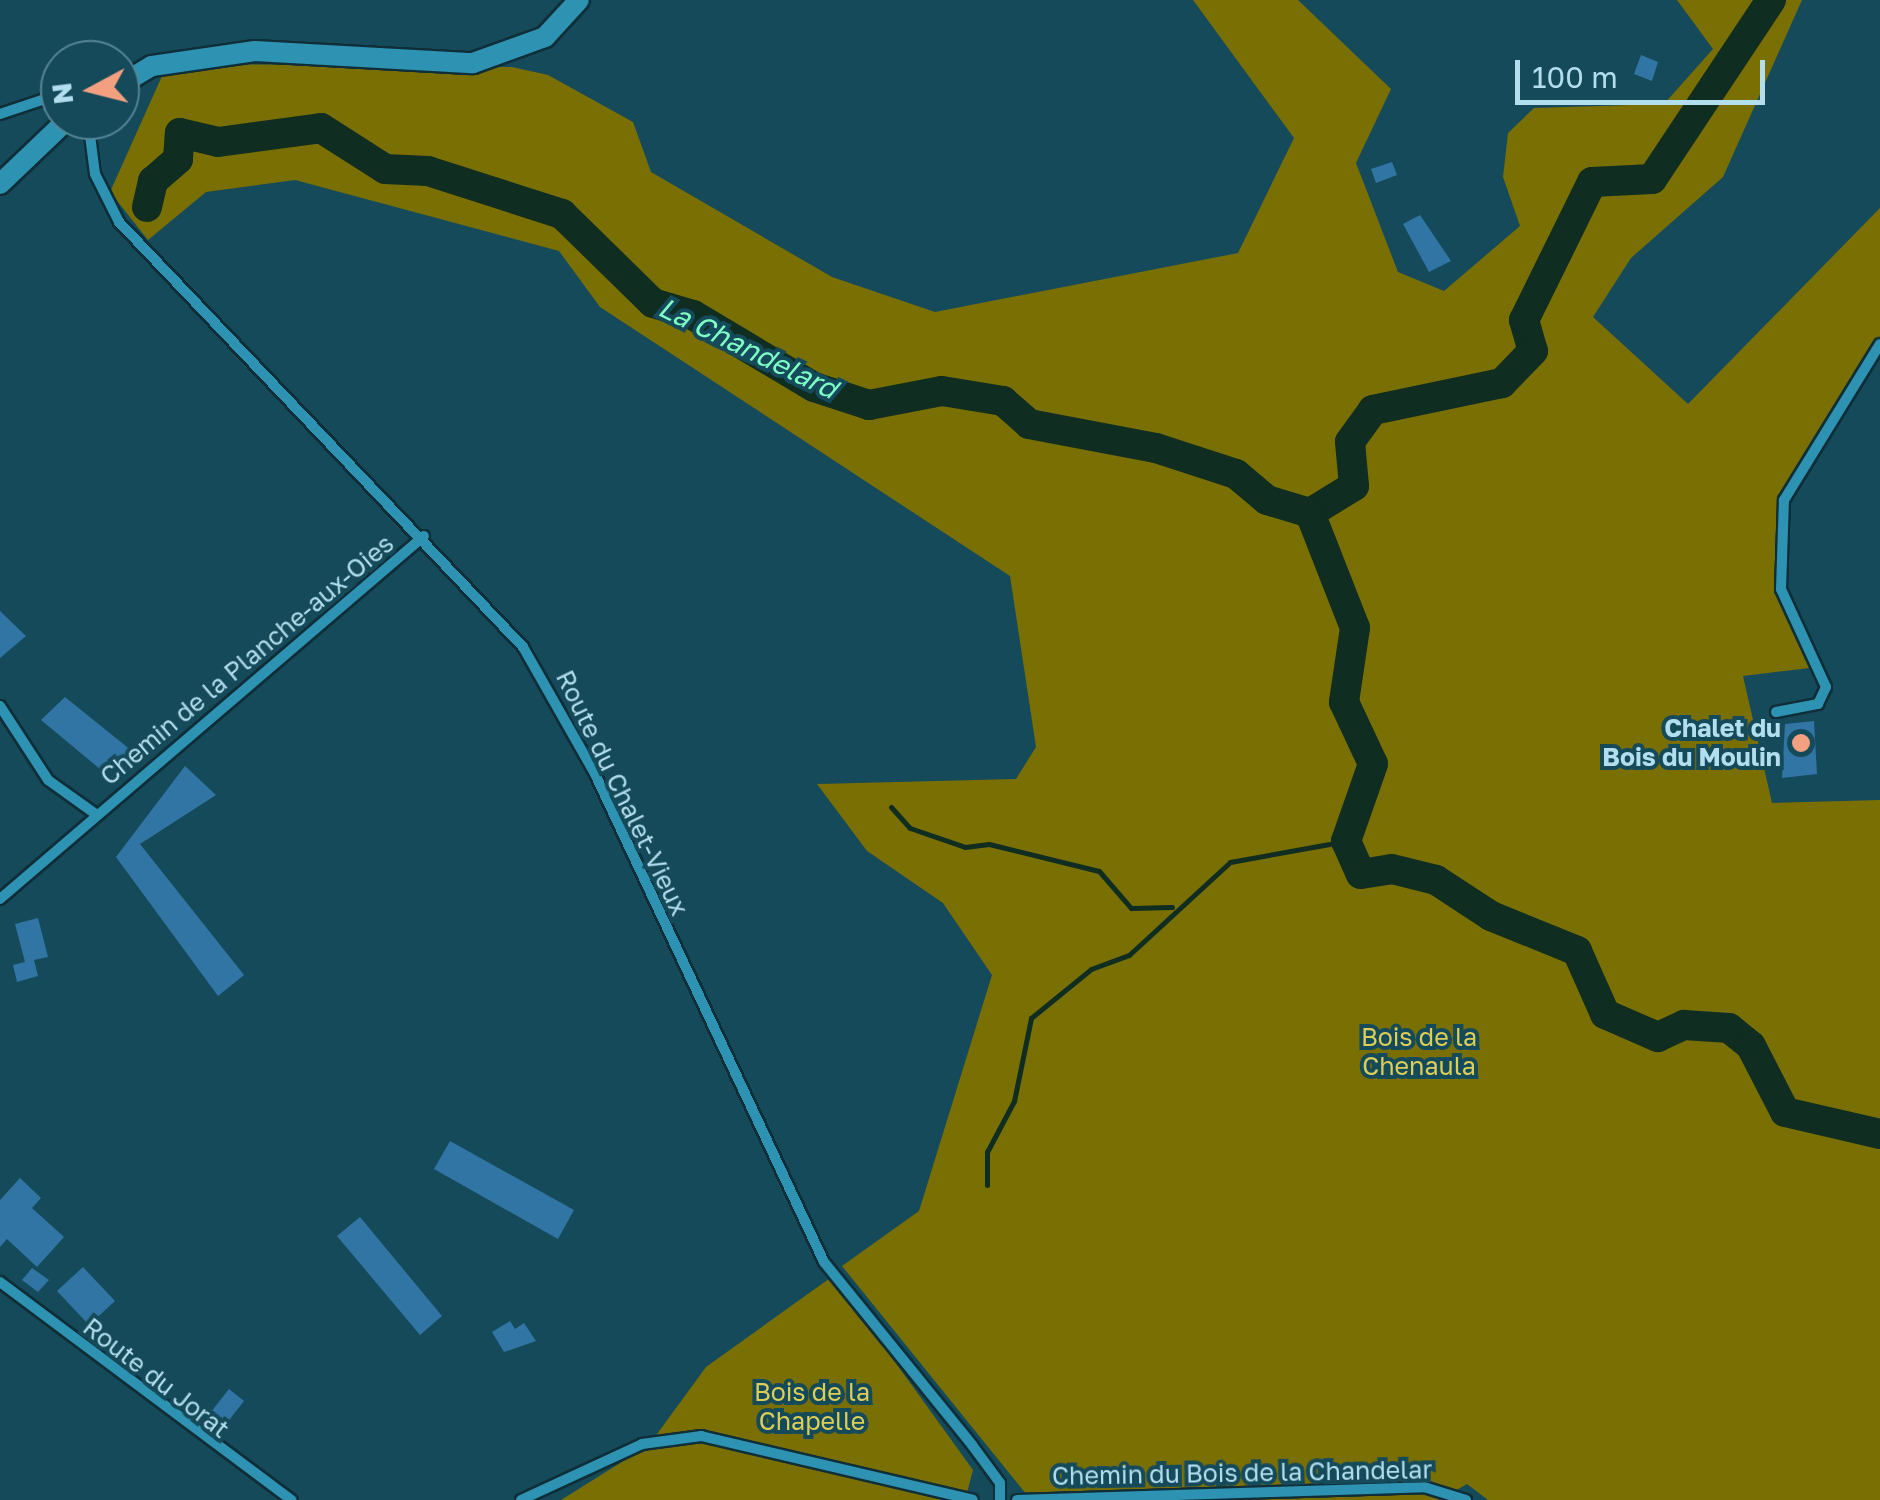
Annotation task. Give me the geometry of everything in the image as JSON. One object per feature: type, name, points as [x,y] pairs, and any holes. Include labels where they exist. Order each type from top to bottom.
[{"type":"main road","points":[[140,73],[152,66],[256,51],[473,63],[545,36],[580,0]]},
{"type":"main road","points":[[0,184],[46,140]]},
{"type":"street","points":[[0,114],[40,101]]},
{"type":"street","name":"Route du Chalet-Vieux","points":[[91,140],[95,174],[119,222],[424,536],[524,647],[562,708],[824,1262],[972,1444],[1000,1483],[1000,1500]]},
{"type":"street","points":[[1776,712],[1818,704],[1826,687],[1780,589],[1784,500],[1880,344]]},
{"type":"street","name":"Chemin de la Planche-aux-Oies","points":[[0,899],[424,536]]},
{"type":"street","name":"Chemin de la Planche-aux-Oies","points":[[0,706],[48,780],[97,815]]},
{"type":"street","name":"Route du Jorat","points":[[0,1282],[291,1500]]},
{"type":"street","points":[[522,1500],[642,1444],[701,1436],[973,1500]]},
{"type":"street","name":"Chemin du Bois de la Chandelar","points":[[1017,1500],[1424,1487],[1466,1500]]},
{"type":"green space","name":"Bois de la Chenaula","points":[[1193,0],[1298,0],[1391,89],[1356,163],[1398,272],[1444,291],[1520,226],[1503,177],[1508,133],[1534,108],[1664,104],[1713,49],[1677,0],[1802,0],[1723,177],[1631,258],[1593,317],[1688,404],[1880,208],[1880,344],[1784,500],[1777,538],[1781,589],[1818,667],[1743,676],[1772,803],[1880,800],[1880,1500],[1488,1500],[1467,1484],[1439,1500],[1031,1500],[842,1266],[919,1211],[992,975],[943,903],[867,851],[817,784],[1016,779],[1036,747],[1010,576],[600,307],[559,251],[295,180],[206,192],[148,240],[110,192],[133,140],[140,140],[140,125],[162,76],[193,64],[512,67],[548,75],[633,122],[651,172],[832,277],[935,312],[1238,253],[1294,138]]},
{"type":"green space","name":"Bois de la Chapelle","points":[[833,1276],[973,1470],[965,1500],[561,1500],[649,1445],[706,1367]]},
{"type":"building","points":[[1641,55],[1658,62],[1652,81],[1634,74]]},
{"type":"building","points":[[1392,162],[1397,175],[1376,183],[1371,169]]},
{"type":"building","points":[[1420,215],[1451,261],[1429,272],[1403,224]]},
{"type":"building","points":[[0,611],[26,636],[0,658]]},
{"type":"building","points":[[65,697],[132,751],[106,774],[41,720]]},
{"type":"building","name":"Chalet du Bois du Moulin","points":[[1814,721],[1817,774],[1782,778],[1785,724]]},
{"type":"building","points":[[185,766],[216,795],[140,844],[244,975],[218,996],[116,857]]},
{"type":"building","points":[[38,918],[48,957],[34,960],[38,976],[17,982],[13,965],[25,962],[15,924]]},
{"type":"building","points":[[450,1141],[574,1210],[558,1239],[434,1169]]},
{"type":"building","points":[[20,1178],[41,1198],[32,1208],[64,1237],[37,1267],[7,1239],[0,1247],[0,1200]]},
{"type":"building","points":[[360,1217],[442,1316],[420,1335],[337,1236]]},
{"type":"building","points":[[83,1267],[115,1301],[89,1325],[57,1291]]},
{"type":"building","points":[[32,1268],[49,1280],[38,1292],[22,1280]]},
{"type":"building","points":[[510,1321],[515,1329],[524,1323],[536,1341],[504,1352],[492,1332]]},
{"type":"building","points":[[229,1389],[244,1401],[226,1424],[211,1412]]},
{"type":"waterway","name":"La Chandelard","points":[[1771,0],[1652,179],[1592,182],[1524,320],[1533,351],[1502,383],[1373,410],[1350,442],[1354,486],[1310,513],[1355,628],[1344,702],[1373,764],[1346,841],[1361,874],[1392,869],[1436,880],[1491,916],[1577,951],[1605,1014],[1658,1037],[1684,1025],[1729,1028],[1751,1046],[1785,1112],[1880,1134]]},
{"type":"waterway","name":"La Chandelard","points":[[147,207],[153,181],[178,159],[180,133],[218,142],[321,128],[385,169],[428,171],[562,214],[653,303],[693,315],[814,387],[869,405],[942,391],[1003,401],[1029,424],[1156,448],[1236,474],[1267,500],[1310,513]]},
{"type":"waterway","points":[[891,807],[910,828],[965,847],[989,844],[1099,871],[1131,908],[1172,907]]},
{"type":"waterway","points":[[987,1185],[987,1152],[1014,1101],[1031,1018],[1091,969],[1129,955],[1230,862],[1329,844]]},
{"type":"place","name":"Chalet du Bois du Moulin","points":[[1801,743]]}]
